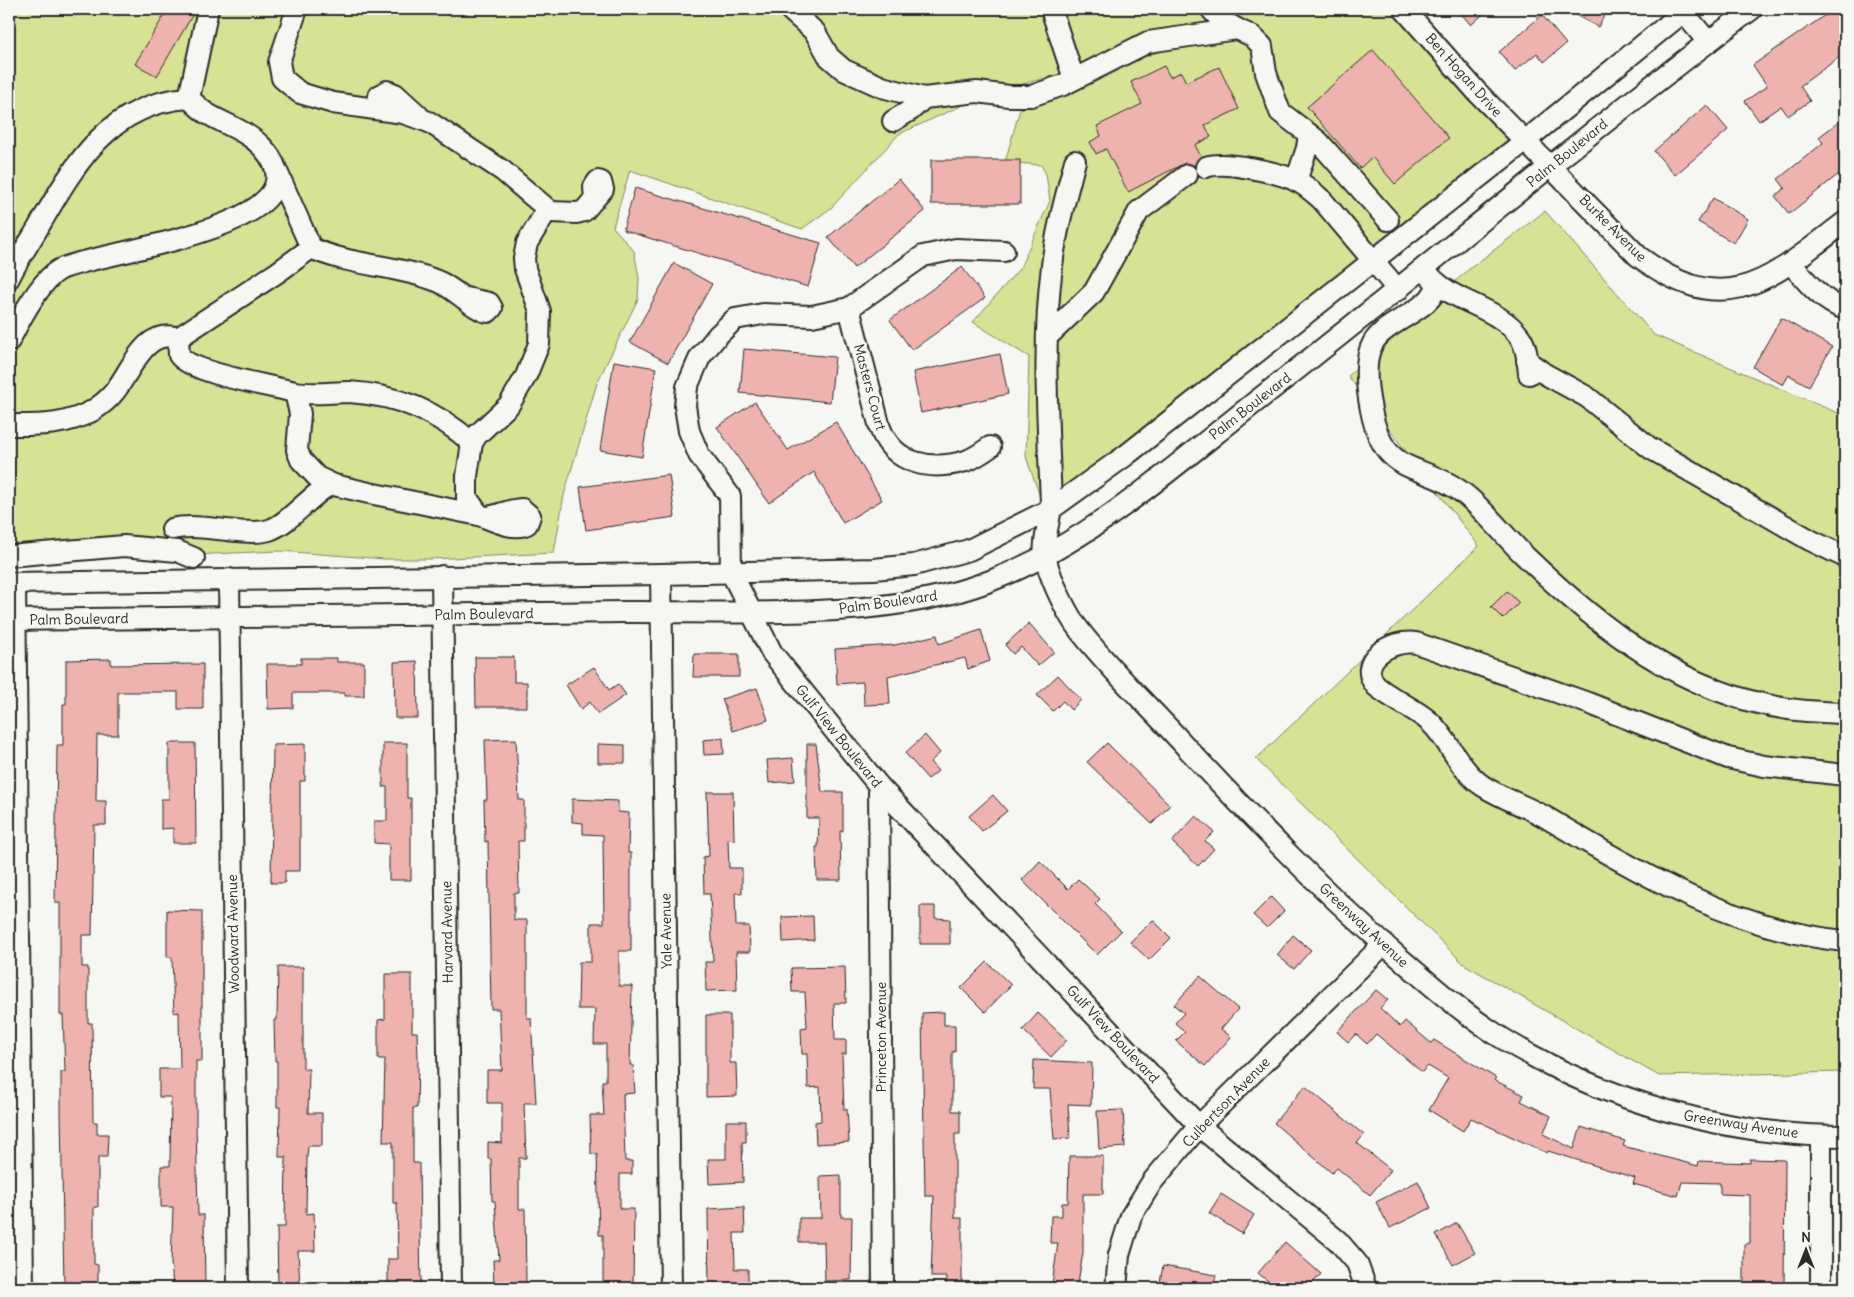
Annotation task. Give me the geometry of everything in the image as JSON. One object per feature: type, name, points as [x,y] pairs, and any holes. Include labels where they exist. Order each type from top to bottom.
[{"type":"street","points":[[188,98],[208,9]]},
{"type":"street","points":[[297,9],[280,57],[279,68],[286,82],[294,89],[307,96],[403,113],[422,120],[442,130],[503,171],[547,210],[578,213],[591,206],[595,198]]},
{"type":"street","points":[[790,9],[815,32],[829,57],[844,70],[882,88],[924,98],[977,92],[1026,97],[1046,92],[1148,42],[1237,29]]},
{"type":"street","points":[[1051,9],[1074,79]]},
{"type":"street","points":[[1211,9],[1221,20],[1252,36],[1262,46],[1266,74],[1280,112],[1309,134],[1388,220]]},
{"type":"street","name":"Ben Hogan Drive","points":[[1404,9],[1477,92],[1525,141]]},
{"type":"street","name":"Palm Boulevard","points":[[12,620],[752,612],[845,608],[932,598],[987,582],[1044,556],[1104,520],[1398,290],[1550,166],[1752,9]]},
{"type":"street","points":[[23,1288],[12,583],[661,574],[874,569],[914,565],[969,550],[1071,497],[1374,261],[1525,141],[1684,10],[1708,42]]},
{"type":"street","points":[[1061,38],[1078,53],[1100,66]]},
{"type":"street","points":[[9,278],[67,178],[96,141],[108,129],[149,107],[173,99],[188,98],[205,113],[240,130],[264,150],[274,167],[311,248],[433,279],[466,298]]},
{"type":"street","points":[[892,121],[911,110],[924,98]]},
{"type":"street","points":[[1296,180],[1308,148],[1309,134]]},
{"type":"street","name":"Burke Avenue","points":[[1525,141],[1638,256],[1662,274],[1688,286],[1716,291],[1744,288],[1767,279],[1845,222]]},
{"type":"street","points":[[1044,556],[1051,509],[1046,382],[1052,264],[1061,213],[1075,161]]},
{"type":"street","points":[[1206,167],[1234,164],[1296,180],[1322,200],[1398,290]]},
{"type":"street","points":[[9,341],[44,285],[54,273],[71,264],[171,241],[238,218],[255,210],[267,199],[276,182],[274,167]]},
{"type":"street","points":[[1048,337],[1094,292],[1139,211],[1187,175]]},
{"type":"street","points":[[295,392],[300,408],[297,435],[300,460],[311,473],[331,484],[482,516],[467,498],[467,476],[472,443],[476,435],[509,405],[526,376],[539,344],[540,311],[525,269],[524,258],[527,242],[547,210]]},
{"type":"street","points":[[9,425],[58,424],[79,418],[111,396],[144,347],[160,337],[178,338],[311,248]]},
{"type":"street","name":"Gulf View Boulevard","points":[[1004,252],[956,249],[923,256],[849,308],[812,316],[763,314],[735,319],[718,335],[700,357],[690,379],[685,406],[689,431],[699,455],[730,496],[731,572],[772,653],[879,786],[1199,1126],[1338,1241],[1357,1263],[1366,1288]]},
{"type":"street","points":[[1791,263],[1814,290],[1838,306],[1845,308]]},
{"type":"street","points":[[1845,557],[1810,540],[1650,448],[1587,397],[1528,367],[1520,338],[1515,332],[1434,279],[1432,298],[1379,335],[1370,351],[1368,376],[1371,410],[1380,440],[1389,455],[1403,465],[1453,486],[1470,500],[1526,557],[1591,616],[1626,643],[1660,664],[1727,694],[1774,707],[1802,711],[1845,713]]},
{"type":"street","name":"Masters Court","points":[[849,308],[880,428],[885,441],[897,454],[918,463],[940,466],[968,460],[990,447]]},
{"type":"street","points":[[178,338],[179,355],[188,364],[225,376],[295,392],[370,394],[405,403],[451,424],[472,443]]},
{"type":"street","points":[[172,530],[189,527],[268,530],[285,521],[313,494],[331,484]]},
{"type":"street","points":[[9,556],[124,546],[177,551],[194,558]]},
{"type":"street","name":"Greenway Avenue","points":[[1044,556],[1077,629],[1223,786],[1332,896],[1450,1002],[1498,1036],[1566,1073],[1634,1101],[1699,1119],[1821,1136],[1845,1136]]},
{"type":"street","name":"Yale Avenue","points":[[661,574],[671,1288]]},
{"type":"street","name":"Harvard Avenue","points":[[442,576],[451,1288]]},
{"type":"street","name":"Woodward Avenue","points":[[229,579],[238,1288]]},
{"type":"street","points":[[1845,775],[1764,766],[1728,758],[1588,703],[1416,643],[1404,642],[1387,647],[1373,658],[1369,668],[1371,678],[1376,686],[1430,723],[1444,738],[1466,770],[1482,786],[1545,817],[1665,885],[1721,911],[1772,929],[1845,941]]},
{"type":"street","name":"Princeton Avenue","points":[[879,786],[883,1288]]},
{"type":"street","name":"Culbertson Avenue","points":[[1116,1288],[1119,1255],[1131,1216],[1152,1182],[1199,1126],[1384,944]]},
{"type":"street","points":[[1821,1136],[1821,1288]]},
{"type":"green space","points":[[9,9],[1392,9],[1471,99],[1511,140],[1120,448],[1066,488],[1042,502],[1026,457],[1029,357],[973,322],[1020,268],[1050,201],[1046,174],[1041,165],[1005,162],[1020,109],[1071,91],[1113,68],[1158,52],[1196,43],[1201,37],[1174,26],[1072,71],[992,92],[899,134],[831,208],[802,229],[630,170],[613,227],[634,251],[639,278],[638,299],[597,383],[564,495],[554,553],[430,559],[385,559],[280,551],[210,554],[170,559],[97,556],[9,558]]},
{"type":"green space","points":[[1545,211],[1654,335],[1845,416],[1845,1072],[1659,1076],[1464,964],[1256,759],[1479,546],[1348,376],[1468,270]]},
{"type":"building","points":[[168,9],[196,9],[157,76],[135,64]]},
{"type":"building","points":[[1457,9],[1489,9],[1471,25]]},
{"type":"building","points":[[1564,9],[1608,9],[1598,27]]},
{"type":"building","points":[[1834,9],[1845,9],[1845,53],[1800,86],[1810,101],[1788,116],[1781,106],[1759,121],[1745,101],[1767,86],[1753,65]]},
{"type":"building","points":[[1542,15],[1566,44],[1544,62],[1537,53],[1515,71],[1499,52]]},
{"type":"building","points":[[1373,50],[1449,138],[1395,184],[1372,157],[1360,168],[1307,107]]},
{"type":"building","points":[[1164,66],[1170,77],[1181,72],[1186,82],[1219,67],[1239,109],[1205,125],[1211,137],[1195,145],[1201,157],[1194,166],[1185,163],[1128,192],[1106,149],[1096,154],[1090,142],[1101,136],[1097,126],[1142,104],[1131,82]]},
{"type":"building","points":[[1707,105],[1728,130],[1675,175],[1654,151]]},
{"type":"building","points":[[1845,117],[1845,169],[1789,214],[1775,196],[1785,188],[1778,179],[1823,143],[1819,137]]},
{"type":"building","points":[[931,160],[1020,160],[1020,204],[931,204]]},
{"type":"building","points":[[899,179],[925,211],[854,268],[828,237]]},
{"type":"building","points":[[635,188],[821,243],[808,287],[623,230]]},
{"type":"building","points":[[1713,198],[1748,219],[1734,243],[1698,222]]},
{"type":"building","points":[[674,263],[712,284],[668,363],[630,342]]},
{"type":"building","points":[[962,267],[985,298],[912,350],[890,320]]},
{"type":"building","points":[[1781,318],[1832,347],[1809,386],[1789,375],[1783,385],[1753,367]]},
{"type":"building","points":[[744,349],[835,357],[830,402],[740,393]]},
{"type":"building","points":[[1000,354],[1008,394],[921,413],[913,372]]},
{"type":"building","points":[[614,361],[656,368],[642,457],[600,450]]},
{"type":"building","points":[[755,402],[788,450],[836,422],[882,500],[843,523],[814,472],[769,503],[717,427]]},
{"type":"building","points":[[669,475],[675,517],[586,530],[580,487]]},
{"type":"building","points":[[1507,591],[1519,603],[1503,619],[1491,607]]},
{"type":"building","points":[[1029,623],[1054,652],[1038,666],[1021,647],[1013,654],[1005,645]]},
{"type":"building","points":[[981,630],[990,661],[968,669],[965,658],[888,676],[890,704],[864,705],[863,682],[837,684],[835,649],[895,645],[937,635],[939,644]]},
{"type":"building","points":[[694,654],[739,654],[739,677],[693,677]]},
{"type":"building","points":[[475,657],[514,657],[514,682],[527,682],[527,707],[476,707]]},
{"type":"building","points":[[301,658],[337,658],[337,662],[364,662],[364,696],[345,696],[345,693],[293,693],[293,708],[268,709],[267,664],[301,664]]},
{"type":"building","points":[[111,659],[111,665],[203,664],[203,709],[178,709],[178,692],[118,692],[118,735],[97,735],[96,801],[106,801],[106,825],[94,825],[92,935],[82,935],[82,967],[88,967],[88,1023],[92,1023],[93,1122],[97,1122],[97,1134],[108,1134],[107,1157],[98,1157],[98,1207],[94,1207],[94,1264],[98,1265],[98,1288],[64,1288],[61,1072],[65,1072],[63,1015],[60,1015],[60,903],[55,903],[57,745],[63,745],[63,704],[66,704],[66,660]]},
{"type":"building","points":[[417,661],[418,718],[395,718],[394,662]]},
{"type":"building","points":[[594,667],[609,690],[618,684],[626,695],[598,714],[590,702],[581,709],[566,685]]},
{"type":"building","points":[[1058,675],[1081,700],[1071,710],[1063,701],[1053,711],[1037,695]]},
{"type":"building","points":[[757,688],[768,720],[733,731],[722,699]]},
{"type":"building","points":[[925,735],[940,753],[930,762],[938,771],[928,779],[905,753]]},
{"type":"building","points":[[723,738],[724,754],[704,755],[703,740]]},
{"type":"building","points":[[516,739],[519,800],[524,800],[524,841],[518,841],[519,893],[514,893],[514,920],[527,920],[527,1018],[531,1018],[536,1103],[524,1103],[526,1158],[519,1158],[519,1209],[525,1209],[526,1284],[516,1285],[516,1288],[494,1288],[493,1260],[499,1260],[495,1201],[492,1201],[491,1159],[488,1159],[488,1142],[502,1143],[502,1103],[487,1103],[487,1070],[502,1070],[499,1009],[491,1009],[488,841],[485,842],[484,800],[487,800],[485,740]]},
{"type":"building","points":[[169,743],[195,743],[196,843],[173,843],[173,828],[161,829],[161,799],[169,799]]},
{"type":"building","points":[[383,743],[407,743],[407,798],[411,798],[411,880],[389,880],[389,844],[374,843],[374,821],[387,821],[387,787],[383,787]]},
{"type":"building","points":[[1107,743],[1170,805],[1152,824],[1087,762]]},
{"type":"building","points":[[305,744],[305,781],[300,781],[300,871],[285,871],[285,883],[271,883],[273,745]]},
{"type":"building","points":[[598,744],[625,745],[625,763],[598,763]]},
{"type":"building","points":[[807,744],[816,744],[822,792],[843,792],[843,831],[840,831],[841,880],[817,880],[816,847],[818,847],[819,818],[807,818]]},
{"type":"building","points":[[793,758],[795,781],[769,783],[767,760]]},
{"type":"building","points":[[707,792],[733,792],[734,840],[728,839],[729,868],[742,868],[742,893],[735,893],[736,926],[749,926],[750,952],[736,952],[737,990],[706,991],[705,962],[713,962],[710,894],[704,894],[703,857],[709,856]]},
{"type":"building","points":[[993,795],[1007,811],[982,831],[969,816]]},
{"type":"building","points":[[572,799],[618,801],[618,812],[629,813],[628,853],[631,853],[631,951],[619,951],[619,986],[632,986],[630,1065],[633,1065],[635,1093],[623,1094],[625,1161],[632,1161],[632,1174],[620,1174],[620,1209],[634,1209],[633,1288],[603,1288],[603,1235],[599,1235],[597,1154],[591,1154],[590,1115],[604,1115],[602,1081],[606,1081],[606,1044],[594,1044],[595,1009],[578,1009],[579,962],[591,962],[591,923],[604,923],[603,835],[583,834],[583,823],[572,822]]},
{"type":"building","points":[[1196,816],[1214,832],[1205,841],[1214,849],[1198,866],[1172,842]]},
{"type":"building","points":[[1040,861],[1068,889],[1078,879],[1100,899],[1095,904],[1121,931],[1097,955],[1022,880]]},
{"type":"building","points":[[1271,897],[1284,911],[1267,928],[1253,915]]},
{"type":"building","points":[[920,906],[935,906],[935,918],[950,919],[950,944],[920,944]]},
{"type":"building","points":[[167,910],[202,911],[202,1061],[196,1061],[196,1122],[198,1215],[204,1215],[205,1288],[173,1288],[171,1262],[173,1207],[161,1207],[161,1166],[170,1166],[171,1097],[159,1097],[159,1069],[180,1069],[179,1012],[174,1013],[172,957],[167,957]]},
{"type":"building","points":[[813,916],[814,940],[783,942],[782,917]]},
{"type":"building","points":[[1153,920],[1171,938],[1149,960],[1130,942]]},
{"type":"building","points":[[1293,935],[1311,950],[1294,969],[1277,955]]},
{"type":"building","points":[[987,962],[1011,985],[985,1012],[961,988]]},
{"type":"building","points":[[278,967],[303,967],[303,1069],[309,1069],[308,1113],[322,1113],[322,1146],[308,1146],[307,1157],[306,1214],[314,1213],[315,1251],[298,1251],[300,1288],[278,1288],[277,1227],[285,1227],[286,1157],[279,1157],[280,1107],[277,1107],[277,1061],[275,1061],[274,1020],[277,1020]]},
{"type":"building","points":[[845,967],[846,1003],[834,1003],[835,1040],[846,1040],[846,1054],[842,1054],[844,1110],[847,1109],[849,1142],[816,1144],[815,1122],[821,1121],[820,1087],[808,1088],[807,1054],[802,1054],[801,1028],[807,1027],[805,992],[792,992],[791,968]]},
{"type":"building","points":[[385,974],[412,974],[412,1032],[417,1032],[418,1058],[417,1108],[413,1108],[413,1163],[419,1163],[421,1288],[388,1286],[388,1259],[398,1259],[397,1203],[393,1203],[393,1142],[383,1142],[385,1059],[378,1059],[378,1020],[385,1019]]},
{"type":"building","points":[[1200,976],[1238,1009],[1221,1029],[1231,1037],[1205,1066],[1176,1041],[1185,1032],[1175,1023],[1184,1013],[1174,1005]]},
{"type":"building","points":[[1376,990],[1388,1000],[1380,1008],[1400,1027],[1405,1021],[1431,1043],[1434,1040],[1496,1078],[1494,1080],[1524,1095],[1521,1101],[1551,1116],[1543,1134],[1574,1149],[1581,1127],[1625,1141],[1623,1146],[1698,1166],[1699,1161],[1750,1163],[1750,1159],[1785,1160],[1784,1288],[1744,1288],[1744,1244],[1750,1243],[1750,1195],[1720,1194],[1720,1183],[1682,1182],[1678,1196],[1633,1184],[1635,1178],[1548,1151],[1547,1153],[1471,1118],[1463,1131],[1429,1110],[1448,1078],[1428,1066],[1422,1072],[1376,1034],[1367,1044],[1356,1034],[1348,1042],[1337,1032]]},
{"type":"building","points":[[944,1012],[944,1025],[955,1025],[955,1052],[952,1052],[952,1111],[960,1111],[960,1134],[955,1134],[955,1218],[962,1218],[962,1288],[946,1288],[947,1277],[931,1277],[934,1196],[925,1196],[922,1013]]},
{"type":"building","points":[[1038,1013],[1067,1040],[1051,1057],[1023,1030]]},
{"type":"building","points":[[706,1015],[730,1015],[730,1063],[736,1063],[737,1096],[706,1097]]},
{"type":"building","points":[[1034,1060],[1092,1063],[1091,1105],[1068,1104],[1070,1138],[1054,1139],[1050,1089],[1033,1089]]},
{"type":"building","points":[[1305,1086],[1364,1135],[1357,1143],[1391,1170],[1370,1195],[1337,1168],[1332,1173],[1274,1123]]},
{"type":"building","points":[[1123,1110],[1125,1147],[1099,1149],[1097,1111]]},
{"type":"building","points":[[726,1121],[746,1121],[746,1142],[742,1142],[743,1182],[709,1184],[708,1159],[726,1159]]},
{"type":"building","points":[[1069,1156],[1103,1156],[1103,1194],[1083,1194],[1083,1253],[1077,1288],[1052,1285],[1058,1243],[1050,1243],[1051,1216],[1062,1216],[1062,1203],[1068,1203]]},
{"type":"building","points":[[841,1175],[841,1217],[852,1217],[851,1280],[825,1281],[824,1242],[799,1242],[799,1218],[821,1218],[820,1176]]},
{"type":"building","points":[[1418,1181],[1431,1208],[1390,1228],[1376,1202]]},
{"type":"building","points":[[1221,1194],[1254,1215],[1242,1234],[1209,1213]]},
{"type":"building","points":[[744,1207],[745,1233],[734,1233],[735,1269],[748,1269],[748,1288],[709,1288],[708,1209]]},
{"type":"building","points":[[1457,1223],[1475,1253],[1453,1265],[1436,1235]]},
{"type":"building","points":[[1285,1242],[1321,1274],[1308,1288],[1276,1288],[1258,1273]]},
{"type":"building","points":[[1163,1266],[1216,1275],[1213,1288],[1159,1288]]}]
